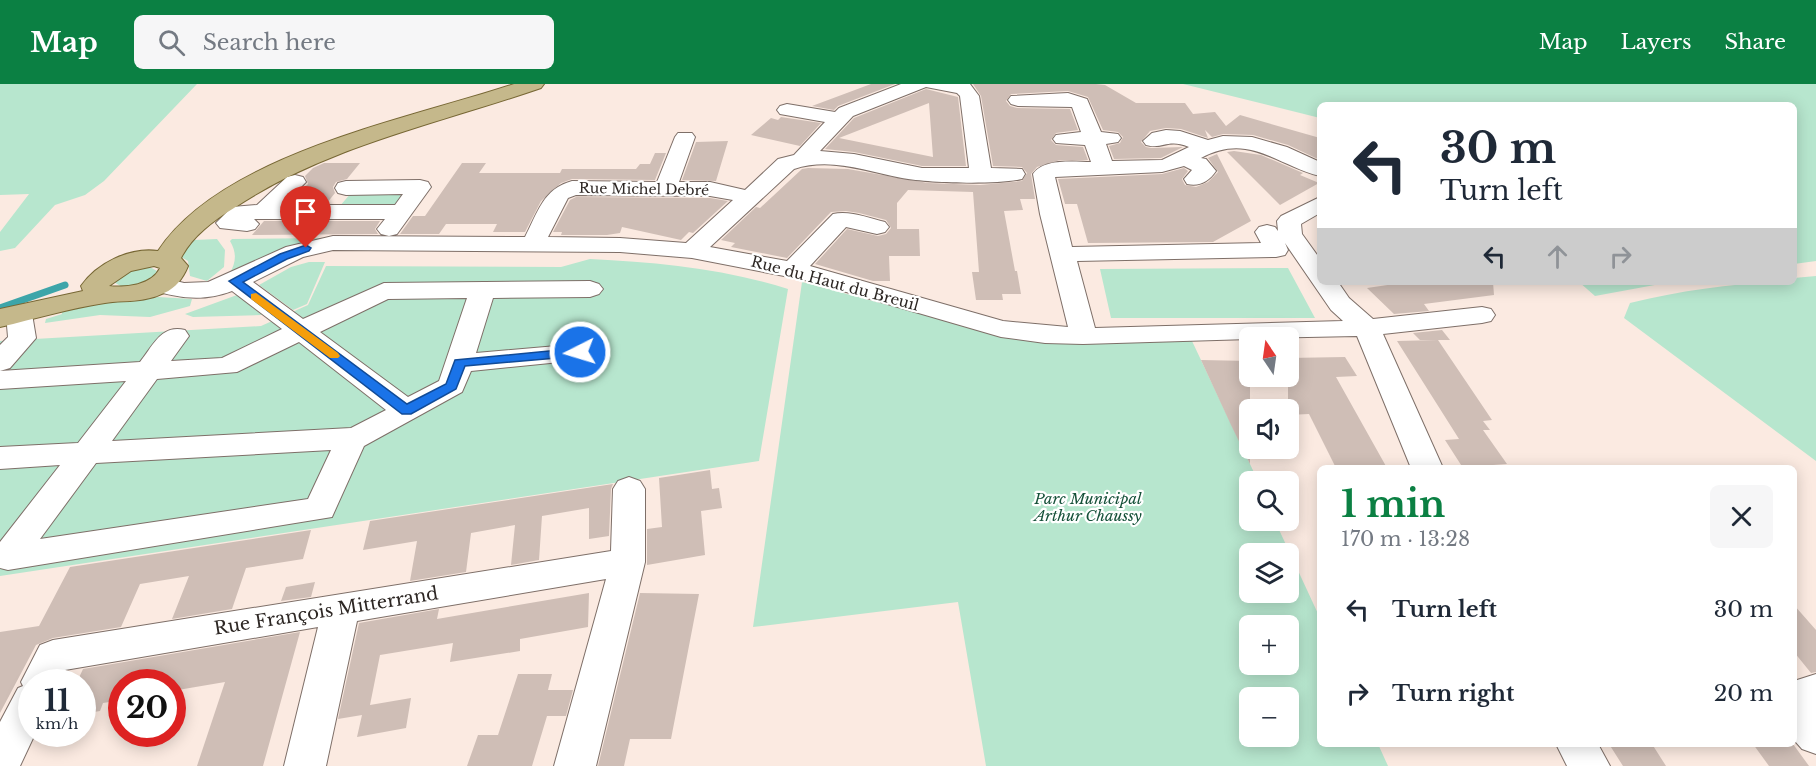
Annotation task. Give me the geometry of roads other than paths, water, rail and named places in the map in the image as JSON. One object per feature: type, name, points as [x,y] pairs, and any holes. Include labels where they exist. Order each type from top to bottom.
[{"type":"main road","points":[[15,315],[108,281],[230,197],[282,168],[351,141],[534,84]]},
{"type":"main road","points":[[108,281],[132,295],[163,272],[174,244],[200,219]]},
{"type":"street","points":[[802,158],[846,112],[918,84]]},
{"type":"street","points":[[933,84],[963,88],[969,96],[981,174]]},
{"type":"street","points":[[1018,100],[1068,99],[1080,103],[1102,138],[1104,168]]},
{"type":"street","points":[[787,110],[839,119]]},
{"type":"street","points":[[665,189],[685,137]]},
{"type":"street","points":[[1153,141],[1158,137],[1176,137],[1206,147]]},
{"type":"street","points":[[1063,139],[1102,138]]},
{"type":"street","points":[[1083,336],[1064,254],[1048,200],[1044,174],[1048,171],[1162,166],[1184,159],[1206,147],[1229,141],[1272,148],[1317,169]]},
{"type":"street","points":[[692,251],[786,164],[802,158],[837,158],[921,174],[1014,174]]},
{"type":"street","points":[[1184,159],[1198,164],[1205,171],[1195,179]]},
{"type":"street","points":[[295,182],[255,218],[310,212],[402,212]]},
{"type":"street","points":[[310,212],[341,186],[420,187],[378,243]]},
{"type":"street","name":"Rue Michel Debré","points":[[533,244],[559,194],[572,188],[710,189],[749,197]]},
{"type":"street","points":[[1317,206],[1289,221],[1290,234],[1317,272]]},
{"type":"street","points":[[794,270],[841,219],[877,227]]},
{"type":"street","points":[[1064,254],[1276,250],[1267,232]]},
{"type":"street","name":"Rue du Haut du Breuil","points":[[163,272],[184,291],[211,290],[235,281],[284,256],[306,248],[333,243],[620,245],[692,251],[794,270],[1001,329],[1045,335],[1083,336],[1366,328],[1482,315]]},
{"type":"street","points":[[235,281],[407,411]]},
{"type":"street","points":[[1326,285],[1340,304],[1366,328],[1426,465]]},
{"type":"street","points":[[0,380],[227,366],[384,291],[590,289]]},
{"type":"street","points":[[0,458],[357,438],[452,386],[482,290]]},
{"type":"street","points":[[0,362],[22,338],[15,315]]},
{"type":"street","points":[[4,557],[87,453],[175,336]]},
{"type":"street","points":[[459,363],[580,352]]},
{"type":"street","points":[[4,557],[320,509],[352,438]]},
{"type":"street","points":[[575,766],[628,562],[629,489]]},
{"type":"street","name":"Rue François Mitterrand","points":[[46,669],[53,656],[628,562]]},
{"type":"street","points":[[305,766],[341,609]]},
{"type":"street","points":[[1803,695],[1799,710],[1803,722],[1816,736]]},
{"type":"street","points":[[0,763],[18,728]]},
{"type":"street","points":[[1578,747],[1589,766]]},
{"type":"waterway","points":[[0,308],[65,285]]},
{"type":"park label","name":"Parc Municipal Arthur Chaussy","points":[[1088,506]]}]
